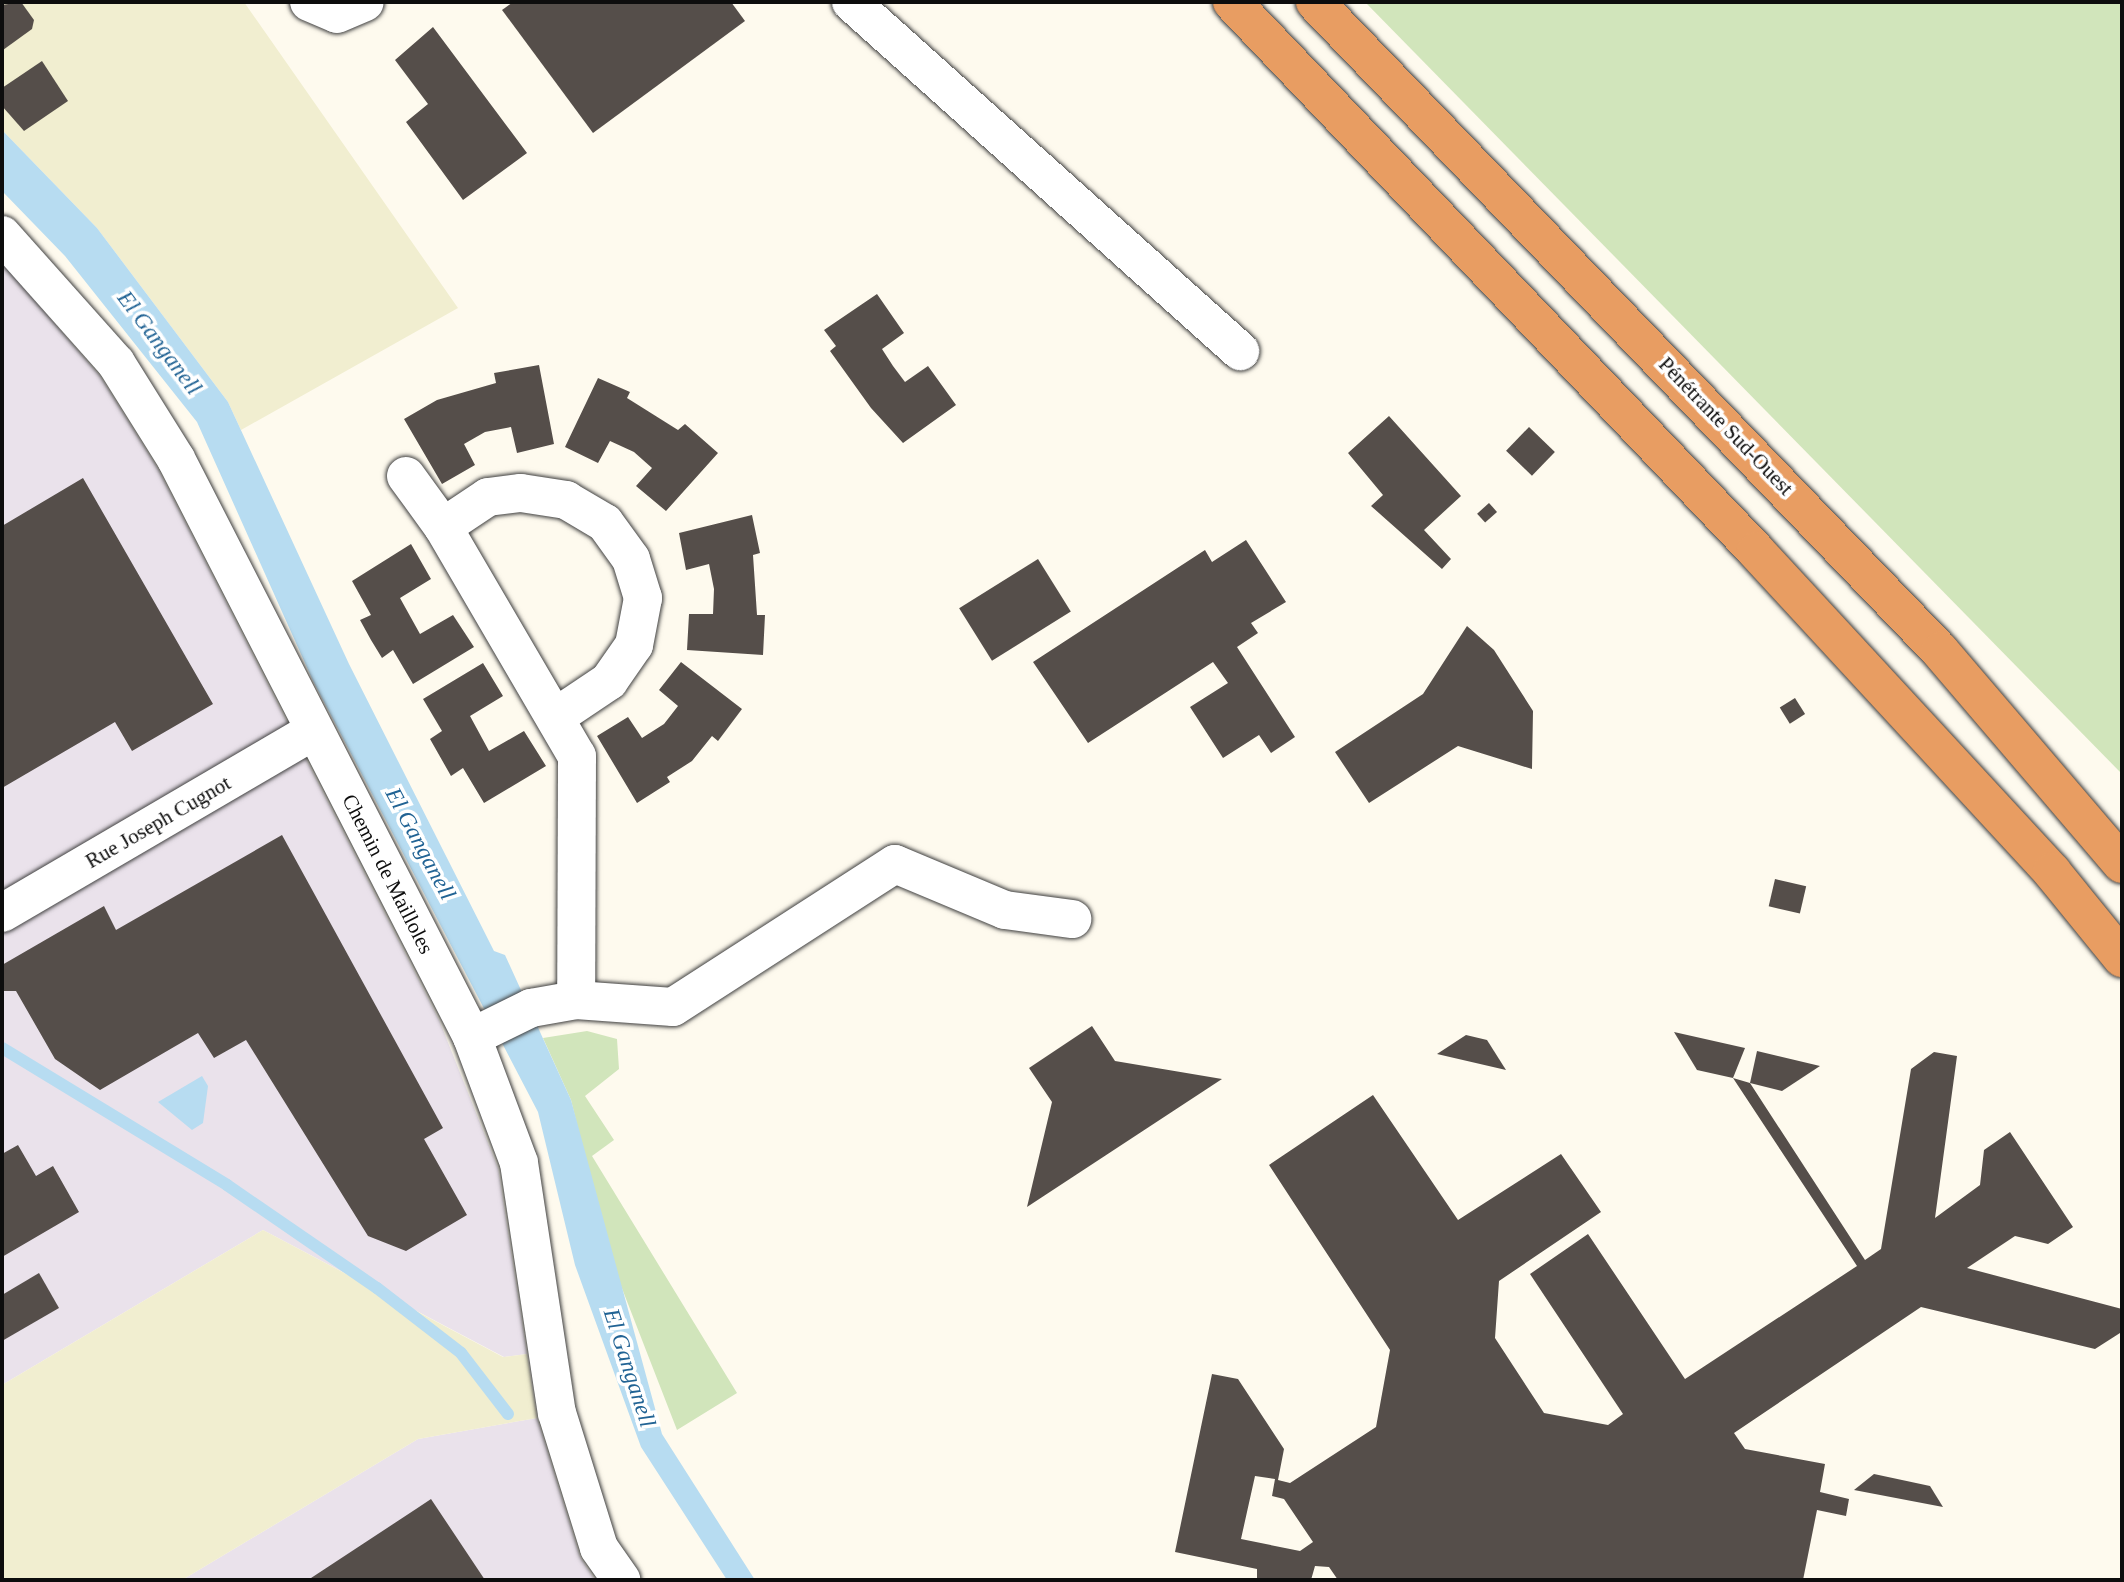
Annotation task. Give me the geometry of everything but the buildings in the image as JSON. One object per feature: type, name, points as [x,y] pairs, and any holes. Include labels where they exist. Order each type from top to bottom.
[{"type":"highway","points":[[1232,2],[1551,333],[2052,872],[2122,958]]},
{"type":"highway","name":"Pénétrante Sud-Ouest","points":[[1315,2],[1940,651],[2122,863]]},
{"type":"street","points":[[309,2],[337,14],[365,2]]},
{"type":"street","points":[[851,2],[1240,351]]},
{"type":"street","name":"Chemin de Mailloles","points":[[2,235],[116,363],[176,459],[314,731],[484,1032],[519,1163],[558,1413],[598,1548],[621,1580]]},
{"type":"street","points":[[406,476],[443,527],[557,716],[576,756],[576,1000]]},
{"type":"street","points":[[443,527],[488,497],[521,493],[565,500],[605,523],[631,559],[643,598],[634,645],[609,681],[557,716]]},
{"type":"street","name":"Rue Joseph Cugnot","points":[[2,913],[314,731]]},
{"type":"street","points":[[484,1032],[531,1008],[576,1000],[673,1007],[895,864],[1005,910],[1072,919]]},
{"type":"shaded area","points":[[2,2],[244,2],[458,308],[241,430],[228,402],[97,228],[2,130]]},
{"type":"shaded area","points":[[2,263],[100,376],[158,469],[439,1020],[498,1168],[527,1354],[504,1357],[263,1230],[2,1385]]},
{"type":"shaded area","points":[[263,1230],[503,1357],[527,1354],[537,1418],[418,1439],[182,1580],[2,1580],[2,1385]]},
{"type":"shaded area","points":[[537,1418],[580,1557],[595,1580],[182,1580],[418,1439]]},
{"type":"green space","points":[[1365,2],[2122,2],[2122,774]]},
{"type":"green space","points":[[587,1031],[617,1039],[619,1069],[585,1096],[614,1140],[592,1156],[737,1393],[677,1430],[609,1255],[571,1100],[543,1038]]},
{"type":"water","name":"El Ganganell","points":[[2,130],[97,228],[228,402],[349,664],[494,951],[505,955],[571,1100],[662,1434],[755,1580],[727,1580],[641,1447],[575,1265],[538,1112],[313,681],[197,422],[65,256],[2,191]]},
{"type":"water","points":[[202,1076],[208,1086],[203,1123],[192,1130],[158,1102]]},
{"type":"waterway","points":[[2,1048],[227,1185],[377,1288],[461,1353],[508,1414]]}]
